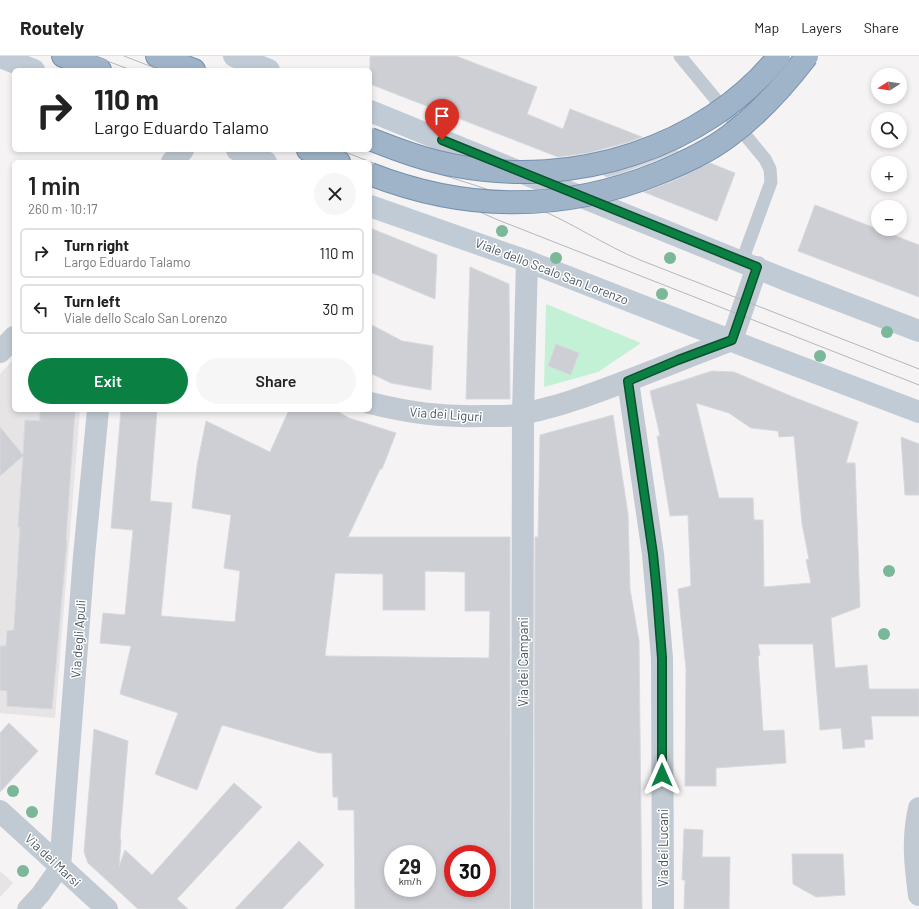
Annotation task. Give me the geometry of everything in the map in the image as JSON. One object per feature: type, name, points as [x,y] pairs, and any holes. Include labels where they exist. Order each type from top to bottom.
[{"type":"highway","points":[[63,56],[95,68]]},
{"type":"highway","points":[[157,56],[189,68]]},
{"type":"highway","points":[[372,140],[429,159],[456,166],[478,169],[521,172],[581,167],[646,150],[694,128],[737,99],[766,72],[779,56]]},
{"type":"highway","points":[[372,175],[419,191],[451,198],[478,201],[513,203],[540,202],[614,189],[668,169],[709,149],[728,137],[766,104],[807,56]]},
{"type":"highway","points":[[313,152],[334,160]]},
{"type":"main road","points":[[234,56],[264,68]]},
{"type":"main road","points":[[0,57],[29,68]]},
{"type":"main road","points":[[372,112],[919,331]]},
{"type":"main road","points":[[242,152],[261,160]]},
{"type":"main road","name":"Viale dello Scalo San Lorenzo","points":[[372,207],[526,261],[919,412]]},
{"type":"street","points":[[174,160],[181,152]]},
{"type":"street","name":"Via dei Campani","points":[[522,909],[523,414],[526,261]]},
{"type":"street","points":[[732,340],[749,264]]},
{"type":"street","points":[[0,352],[12,339]]},
{"type":"street","name":"Via dei Liguri","points":[[372,404],[396,410],[433,416],[510,416],[523,414],[572,401],[628,381],[732,340]]},
{"type":"street","name":"Via dei Lucani","points":[[628,381],[653,554],[662,658],[662,909]]},
{"type":"street","name":"Via degli Apuli","points":[[60,867],[83,572],[98,412]]},
{"type":"street","points":[[919,808],[914,847],[919,896]]},
{"type":"street","name":"Via dei Marsi","points":[[0,811],[106,909]]},
{"type":"street","points":[[27,909],[40,896],[60,867]]},
{"type":"lane","points":[[680,56],[765,159],[770,169],[771,182],[749,264]]},
{"type":"shaded area","points":[[12,361],[12,412],[80,412],[55,718],[0,713],[0,374]]},
{"type":"shaded area","points":[[0,871],[13,883],[0,897]]},
{"type":"green space","points":[[546,304],[641,343],[598,372],[544,387]]},
{"type":"building","points":[[370,56],[456,56],[537,87],[527,114],[563,129],[570,109],[642,137],[588,153],[558,157],[372,85],[372,68],[370,68]]},
{"type":"building","points":[[676,150],[678,151],[619,174],[607,177],[603,175],[638,166]]},
{"type":"building","points":[[710,163],[735,173],[717,221],[644,192],[673,181]]},
{"type":"building","points":[[815,205],[871,227],[871,236],[896,236],[919,245],[919,297],[798,251]]},
{"type":"building","points":[[372,229],[437,255],[435,299],[372,273]]},
{"type":"building","points":[[470,267],[509,284],[510,399],[466,399]]},
{"type":"building","points":[[372,325],[402,341],[433,346],[431,390],[391,383],[372,374]]},
{"type":"building","points":[[556,344],[579,353],[571,375],[548,366]]},
{"type":"building","points":[[712,371],[734,372],[858,422],[846,463],[855,463],[860,607],[831,618],[835,668],[867,665],[869,689],[919,689],[919,716],[871,716],[873,739],[864,740],[865,747],[843,749],[841,728],[820,730],[813,644],[758,644],[760,655],[758,656],[763,731],[784,730],[786,763],[716,768],[716,786],[685,786],[686,669],[678,589],[691,586],[688,515],[670,516],[657,436],[660,436],[650,391]],"holes":[[[696,403],[729,413],[751,428],[778,431],[779,437],[794,436],[802,524],[809,559],[806,560],[811,583],[764,587],[763,520],[754,520],[753,498],[719,498]]]},
{"type":"building","points":[[40,412],[75,412],[67,540],[52,709],[7,706],[7,691],[0,690],[0,646],[6,646],[7,631],[14,630],[20,527],[18,527],[23,456],[0,476],[0,427],[23,455],[25,420],[40,421]]},
{"type":"building","points":[[121,412],[157,412],[150,501],[172,503],[161,616],[235,622],[240,571],[224,568],[231,515],[192,508],[197,466],[206,421],[270,452],[288,412],[338,412],[349,418],[396,433],[382,469],[380,469],[348,537],[510,537],[510,909],[355,909],[354,810],[338,810],[338,797],[333,797],[332,753],[319,753],[222,725],[197,790],[155,774],[178,713],[120,694],[131,646],[100,643],[103,613],[125,615],[133,530],[111,528]],"holes":[[[425,571],[465,572],[465,611],[490,611],[489,658],[325,656],[335,573],[383,574],[383,610],[425,610]]]},
{"type":"building","points":[[613,415],[628,514],[630,589],[639,641],[642,909],[534,909],[535,537],[538,537],[540,435]]},
{"type":"building","points":[[901,437],[919,444],[919,495],[905,495]]},
{"type":"building","points":[[9,723],[38,751],[0,792],[0,733]]},
{"type":"building","points":[[94,729],[128,741],[119,867],[125,850],[152,875],[234,783],[262,807],[177,899],[188,909],[138,909],[88,863],[84,852]]},
{"type":"building","points":[[684,829],[703,830],[702,857],[730,857],[729,909],[684,909],[685,880],[682,880]]},
{"type":"building","points":[[299,841],[324,865],[282,909],[235,909]]},
{"type":"building","points":[[792,854],[843,854],[845,895],[816,897],[793,884]]},
{"type":"tram line","points":[[94,56],[126,68]]},
{"type":"tram line","points":[[124,56],[155,68]]},
{"type":"tram line","points":[[372,151],[514,199],[548,213],[613,248],[640,260],[919,369]]},
{"type":"tram line","points":[[345,152],[366,160]]},
{"type":"tram line","points":[[372,163],[409,177],[455,201],[498,220],[919,385]]},
{"type":"route","points":[[442,140],[757,267],[732,340],[628,381],[653,554],[657,594],[662,658],[662,775]]}]
